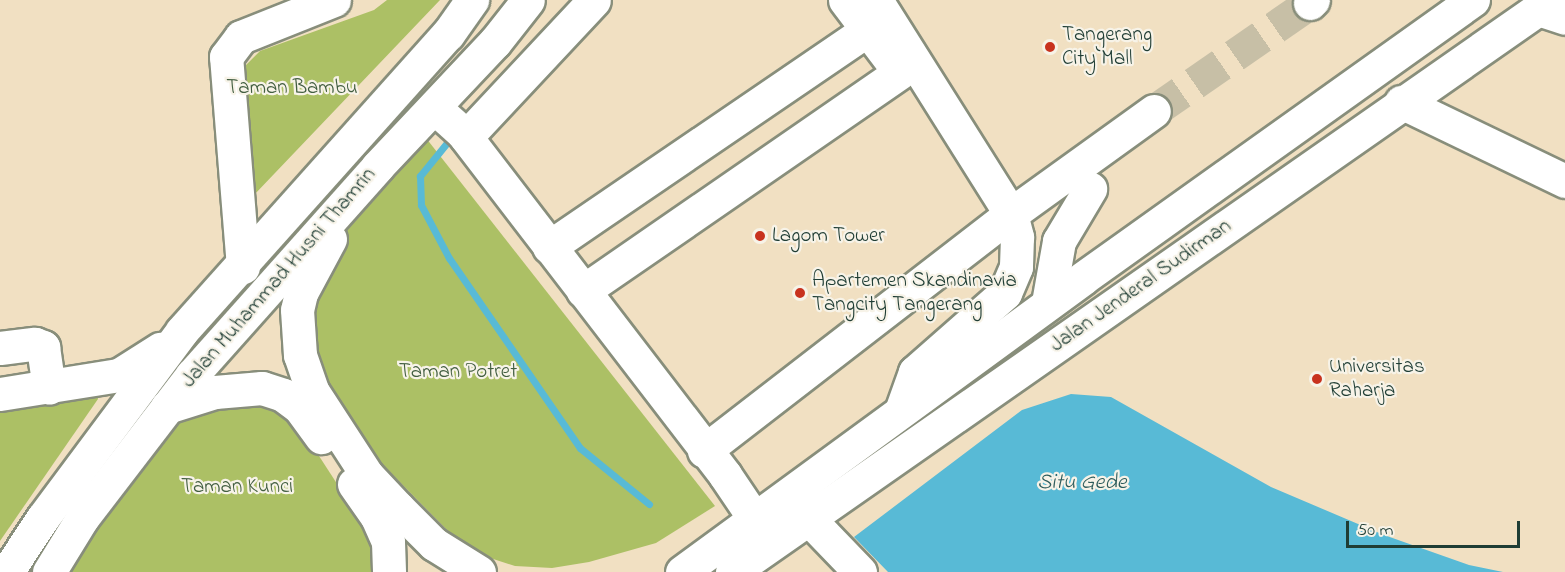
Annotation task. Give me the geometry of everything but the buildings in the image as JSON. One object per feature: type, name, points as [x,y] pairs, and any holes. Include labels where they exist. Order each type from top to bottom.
[{"type":"main road","points":[[243,267],[225,57],[241,37],[292,8],[334,0]]},
{"type":"main road","name":"Jalan Muhammad Husni Thamrin","points":[[49,572],[83,517],[167,407],[377,167],[487,50],[528,0]]},
{"type":"main road","points":[[465,137],[594,0]]},
{"type":"main road","points":[[845,0],[871,15],[1011,214],[1017,237],[1016,267],[1005,293],[915,372],[901,411]]},
{"type":"main road","name":"Jalan Jenderal Sudirman","points":[[682,572],[1036,312],[1473,0]]},
{"type":"main road","name":"Jalan Jenderal Sudirman","points":[[738,569],[1401,102],[1551,9]]},
{"type":"main road","points":[[549,247],[871,15]]},
{"type":"main road","points":[[871,15],[900,72],[1011,214],[1033,235],[1039,257],[1036,312]]},
{"type":"main road","points":[[461,16],[463,39],[487,50]]},
{"type":"main road","name":"Jalan Muhammad Husni Thamrin","points":[[8,572],[42,519],[182,331],[243,267],[461,16]]},
{"type":"main road","points":[[583,291],[900,72]]},
{"type":"main road","points":[[1401,102],[1564,179]]},
{"type":"main road","points":[[434,107],[465,137],[754,519]]},
{"type":"main road","points":[[704,451],[1011,214],[1154,111]]},
{"type":"main road","points":[[377,167],[301,293],[297,330],[300,355],[324,415],[367,475],[434,544],[479,572]]},
{"type":"main road","points":[[1036,312],[1059,241],[1090,189]]},
{"type":"main road","points":[[0,394],[49,388],[119,375],[141,364],[182,331]]},
{"type":"main road","points":[[0,348],[35,344],[43,347],[49,388]]},
{"type":"main road","points":[[167,407],[240,387],[283,395],[300,408],[377,517],[388,542],[389,572]]},
{"type":"main road","points":[[808,518],[860,572]]},
{"type":"green space","name":"Taman Bambu","points":[[387,0],[440,0],[252,197],[243,68],[260,51],[374,10]]},
{"type":"green space","name":"Taman Potret","points":[[426,138],[715,506],[656,543],[589,562],[552,568],[515,566],[484,556],[458,541],[367,449],[327,387],[315,353],[309,294],[323,263],[360,211]]},
{"type":"green space","points":[[96,389],[98,399],[0,541],[0,404]]},
{"type":"green space","name":"Taman Kunci","points":[[263,400],[295,419],[369,533],[375,554],[374,572],[68,572],[153,436],[211,404]]},
{"type":"water","name":"Situ Gede","points":[[1071,394],[1111,397],[1271,487],[1384,535],[1469,565],[1503,572],[888,572],[854,537],[1022,410]]},
{"type":"waterway","points":[[450,139],[420,176],[421,205],[449,258],[580,448],[649,504]]},
{"type":"tunnel","points":[[1154,111],[1310,3]]},
{"type":"place","name":"Tangerang City Mall","points":[[1050,47]]},
{"type":"place","name":"Lagom Tower","points":[[760,236]]},
{"type":"place","name":"Apartemen Skandinavia Tangcity Tangerang","points":[[800,293]]},
{"type":"place","name":"Universitas Raharja","points":[[1317,379]]}]
